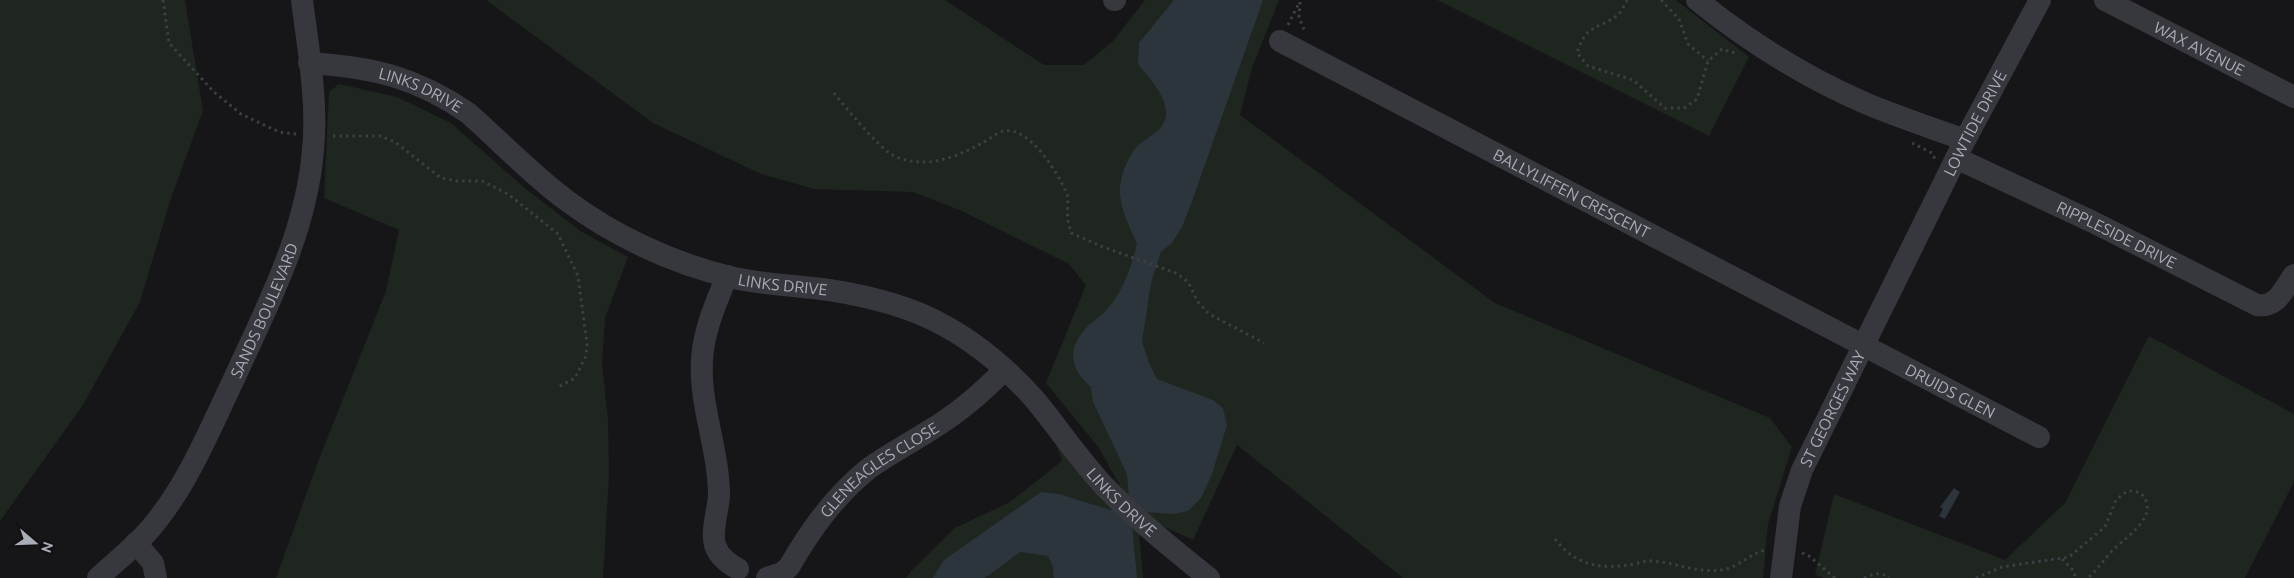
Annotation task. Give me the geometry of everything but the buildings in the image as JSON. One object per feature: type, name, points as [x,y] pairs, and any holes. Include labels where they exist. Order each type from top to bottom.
[{"type":"street","name":"SANDS BOULEVARD","points":[[98,578],[136,544],[155,524],[170,503],[203,445],[280,279],[295,239],[306,198],[314,149],[313,106],[302,0]]},
{"type":"street","name":"RIPPLESIDE DRIVE","points":[[1697,0],[1745,37],[1786,62],[1865,103],[1953,154],[2093,222],[2247,301],[2266,306],[2275,302],[2294,275]]},
{"type":"street","name":"LOWTIDE DRIVE","points":[[1912,249],[1953,154],[2040,0]]},
{"type":"street","name":"WAX AVENUE","points":[[2105,0],[2294,97]]},
{"type":"street","name":"BALLYLIFFEN CRESCENT","points":[[1280,41],[1862,346]]},
{"type":"street","name":"LINKS DRIVE","points":[[309,62],[366,68],[403,79],[436,94],[468,113],[545,183],[595,219],[654,250],[727,276],[779,286],[828,290],[866,297],[907,309],[945,326],[980,349],[1004,370],[1036,401],[1069,446],[1107,490],[1209,578]]},
{"type":"street","name":"ST GEORGES WAY","points":[[1781,578],[1790,506],[1802,470],[1862,346],[1912,249]]},
{"type":"street","name":"GLENEAGLES CLOSE","points":[[727,276],[707,330],[703,349],[702,380],[718,480],[718,510],[714,542],[720,556],[736,573],[767,578],[782,574],[789,567],[822,515],[852,483],[892,453],[971,402],[1004,370]]},
{"type":"street","name":"DRUIDS GLEN","points":[[1862,346],[2039,437]]},
{"type":"street","points":[[136,544],[153,564],[156,578]]},
{"type":"path","points":[[163,0],[163,11],[169,43],[214,92],[241,114],[279,132],[306,136]]},
{"type":"path","points":[[1280,41],[1300,0]]},
{"type":"path","points":[[1628,0],[1620,13],[1598,25],[1581,38],[1578,53],[1588,66],[1633,80],[1665,108],[1684,108],[1697,99],[1708,61],[1722,49],[1740,54]]},
{"type":"path","points":[[1661,0],[1679,19],[1688,44],[1708,61]]},
{"type":"path","points":[[834,93],[893,156],[910,160],[936,162],[944,160],[959,156],[1004,131],[1017,132],[1030,140],[1044,156],[1067,194],[1067,218],[1071,233],[1103,247],[1176,273],[1188,282],[1198,302],[1209,314],[1264,343]]},
{"type":"path","points":[[330,136],[380,136],[395,142],[441,178],[482,181],[508,194],[558,234],[578,276],[587,344],[586,356],[575,378],[558,387]]},
{"type":"path","points":[[1906,140],[1932,153],[1953,154]]},
{"type":"path","points":[[1976,578],[2002,567],[2069,556],[2105,526],[2116,500],[2127,491],[2138,491],[2144,495],[2147,502],[2147,512],[2140,525],[2122,541],[2088,578]]},
{"type":"path","points":[[1555,540],[1563,550],[1578,561],[1594,566],[1634,564],[1649,560],[1683,568],[1721,570],[1735,566],[1762,551],[1772,549]]},
{"type":"path","points":[[1800,552],[1810,556],[1834,578]]},
{"type":"path","points":[[2062,558],[2073,570],[2076,578]]},
{"type":"path","points":[[1864,578],[1876,574],[1884,574],[1889,578]]},
{"type":"shaded area","points":[[0,0],[185,0],[203,111],[170,201],[140,302],[83,405],[0,521]]},
{"type":"shaded area","points":[[486,0],[945,0],[1044,65],[1084,65],[1113,41],[1145,0],[1279,0],[1252,68],[1240,115],[1495,303],[1770,418],[1792,447],[1768,524],[1763,578],[1403,578],[1237,445],[1193,540],[1153,522],[1139,533],[1143,578],[906,578],[955,528],[1010,502],[1062,461],[1056,443],[1124,493],[1099,448],[1046,383],[1086,285],[1069,264],[962,211],[913,192],[814,189],[761,174],[653,123]]},
{"type":"shaded area","points":[[1174,0],[1263,0],[1182,227],[1172,243],[1161,252],[1151,283],[1142,342],[1157,379],[1213,400],[1223,408],[1227,425],[1212,474],[1201,498],[1188,511],[1174,514],[1144,512],[1132,525],[1137,578],[1054,578],[1053,567],[1048,556],[1020,552],[985,578],[933,578],[944,560],[1041,492],[1059,494],[1110,510],[1117,508],[1129,497],[1127,474],[1093,402],[1091,387],[1078,372],[1073,357],[1077,341],[1082,333],[1107,310],[1119,293],[1135,252],[1137,244],[1122,207],[1120,189],[1122,177],[1131,154],[1162,126],[1166,114],[1160,94],[1138,64],[1139,43]]},
{"type":"shaded area","points":[[1437,0],[1676,0],[1749,57],[1709,136]]},
{"type":"shaded area","points":[[339,84],[397,97],[451,123],[526,189],[582,232],[628,257],[605,318],[602,364],[608,419],[609,475],[603,578],[276,578],[319,459],[386,291],[399,230],[324,198],[329,92]]},
{"type":"shaded area","points":[[2149,336],[2294,414],[2294,482],[2245,578],[1824,578],[1815,575],[1834,494],[2005,560],[2065,503]]},
{"type":"shaded area","points":[[1954,488],[1960,492],[1945,519],[1939,516],[1943,509],[1940,507]]}]
